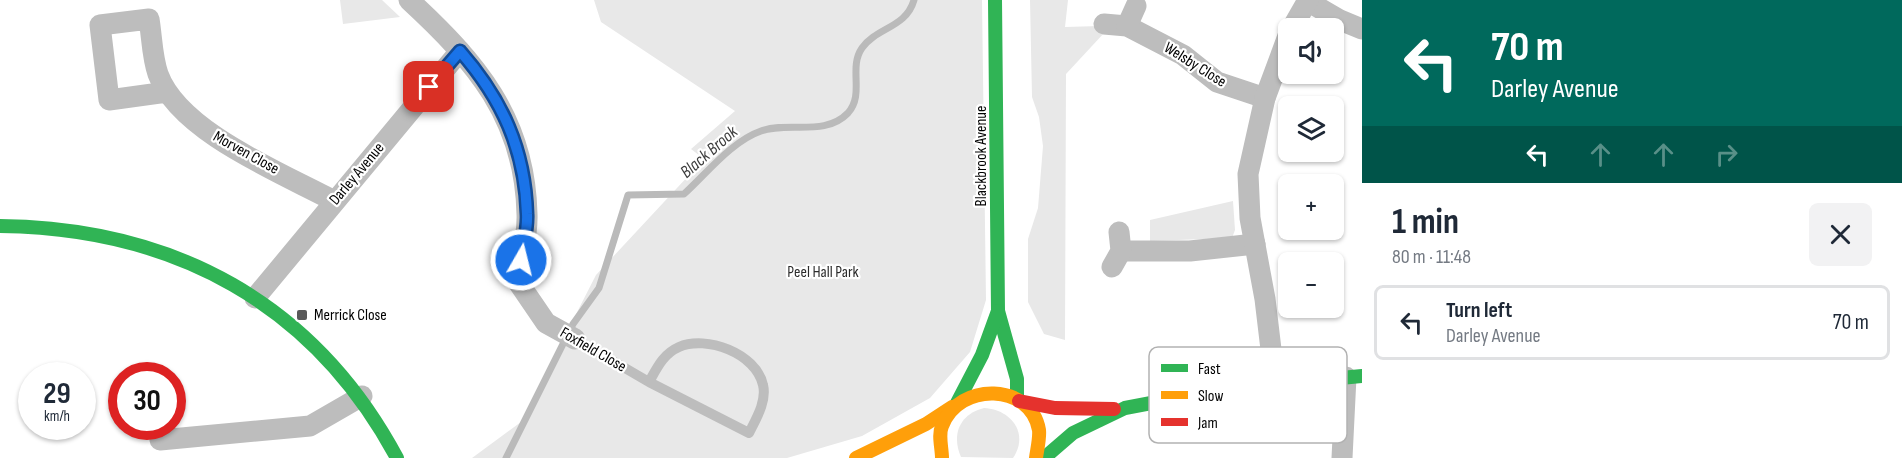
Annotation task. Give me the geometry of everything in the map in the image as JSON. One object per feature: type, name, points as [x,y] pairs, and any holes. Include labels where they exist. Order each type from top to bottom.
[{"type":"street","name":"Foxfield Close","points":[[409,0],[483,77],[510,125],[522,167],[528,216],[518,282],[546,323],[575,339]]},
{"type":"street","name":"Blackbrook Avenue","points":[[995,0],[998,311],[1017,379],[1018,400]]},
{"type":"street","points":[[1298,18],[1308,1],[1340,20],[1362,28]]},
{"type":"street","points":[[1127,26],[1136,6]]},
{"type":"street","name":"Welsby Close","points":[[1104,24],[1127,26],[1183,55],[1217,82],[1265,98]]},
{"type":"street","name":"Darley Avenue","points":[[255,298],[460,51]]},
{"type":"street","points":[[1271,347],[1266,299],[1250,218],[1248,174],[1265,98],[1278,63]]},
{"type":"street","name":"Morven Close","points":[[167,92],[185,112],[222,142],[334,201]]},
{"type":"street","points":[[0,226],[42,226],[126,240],[183,260],[255,298],[292,326],[362,396],[398,458]]},
{"type":"street","points":[[1117,250],[1190,251],[1255,244]]},
{"type":"street","name":"Blackbrook Avenue","points":[[942,458],[940,432],[945,418],[955,405],[977,364],[998,311]]},
{"type":"street","points":[[1347,424],[1354,376]]},
{"type":"street","points":[[856,458],[926,424],[967,396],[990,391],[1018,400],[1085,410],[1125,408],[1149,403]]},
{"type":"street","points":[[161,441],[310,426],[362,396]]},
{"type":"street","points":[[1018,400],[1036,423],[1040,436],[1036,458]]},
{"type":"street","points":[[1044,458],[1073,433],[1125,408]]},
{"type":"street","points":[[1342,458],[1344,443]]},
{"type":"lane","name":"Foxfield Close","points":[[575,339],[650,382],[749,433],[764,399],[764,384],[756,369],[743,358],[711,344],[694,342],[677,348],[663,358],[650,382]]},
{"type":"green space","points":[[340,0],[382,0],[400,17],[343,24]]},
{"type":"green space","name":"Peel Hall Park","points":[[594,0],[982,0],[986,300],[970,352],[930,398],[862,436],[787,458],[472,458],[521,422],[596,275],[704,159],[691,149],[735,111],[601,22]]},
{"type":"green space","points":[[1030,0],[1068,0],[1065,27],[1100,26],[1104,33],[1066,74],[1065,340],[1044,334],[1028,302],[1028,239],[1038,208],[1043,146],[1039,117],[1032,97]]},
{"type":"green space","points":[[1233,201],[1235,230],[1232,238],[1150,241],[1150,220]]},
{"type":"green space","points":[[984,408],[1002,413],[1015,424],[1019,440],[1018,449],[1013,458],[961,457],[957,440],[960,426],[969,415]]},
{"type":"waterway","name":"Black Brook","points":[[506,458],[573,324],[599,288],[628,195],[684,194],[720,158],[750,136],[772,128],[818,127],[839,120],[853,106],[856,64],[862,48],[868,41],[905,16],[914,0]]},
{"type":"traffic: fast","points":[[995,0],[998,311],[1017,379],[1017,399]]},
{"type":"traffic: fast","points":[[0,226],[64,230],[124,241],[180,259],[233,285],[281,317],[324,357],[363,404],[397,458]]},
{"type":"traffic: fast","points":[[957,403],[982,355],[998,311]]},
{"type":"traffic: fast","points":[[1347,377],[1362,376]]},
{"type":"traffic: fast","points":[[1044,458],[1073,433],[1125,408],[1149,403]]},
{"type":"traffic: slow","points":[[942,458],[941,430],[951,411],[963,401],[978,395],[994,394],[1009,396],[1023,403],[1033,414],[1039,430],[1036,458]]},
{"type":"traffic: slow","points":[[856,458],[926,424],[952,407]]},
{"type":"traffic: jam","points":[[1019,401],[1055,408],[1114,409]]},
{"type":"place","name":"Merrick Close","points":[[302,315]]},
{"type":"route","points":[[429,87],[460,51],[483,77],[510,125],[522,167],[528,216],[521,260]]}]
